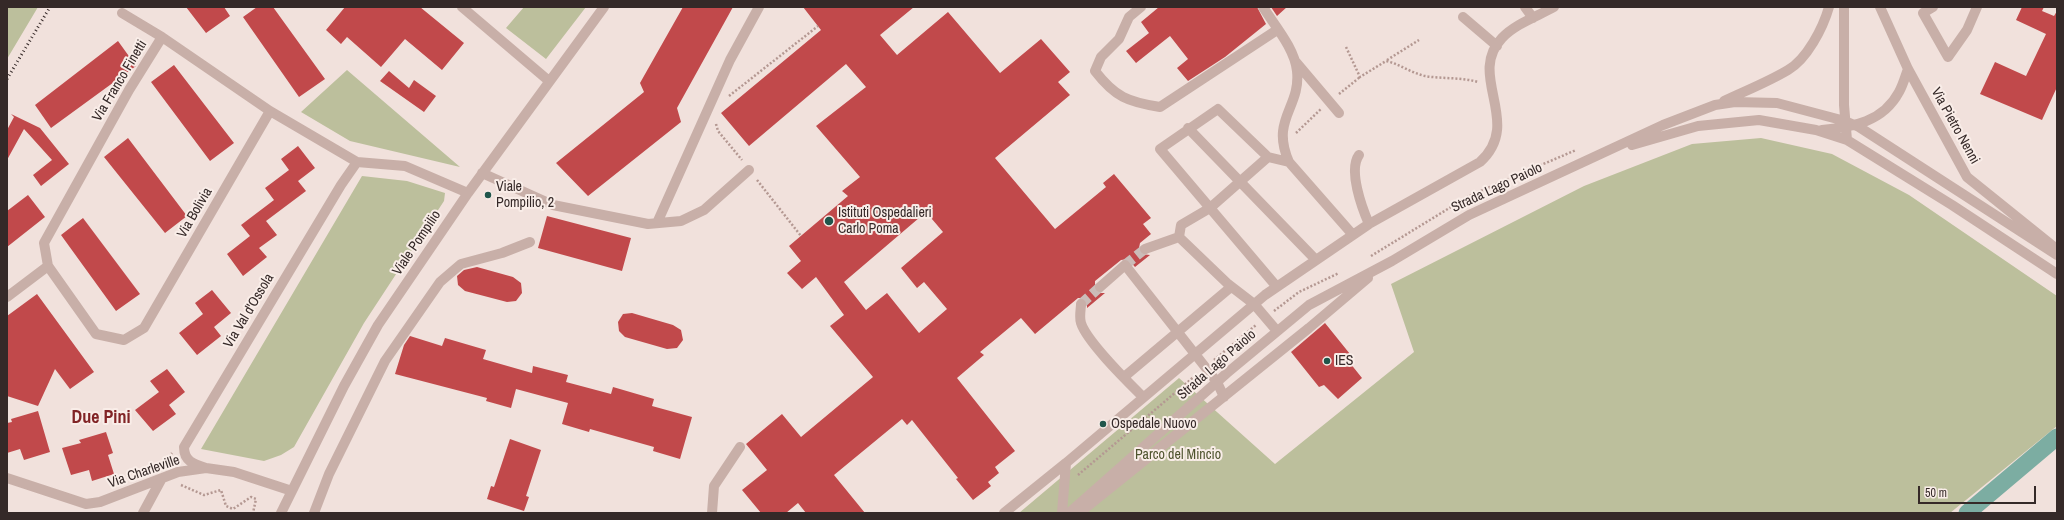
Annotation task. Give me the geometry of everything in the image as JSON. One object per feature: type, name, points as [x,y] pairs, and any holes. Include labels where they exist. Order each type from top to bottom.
[{"type":"street","points":[[462,7],[549,81]]},
{"type":"street","name":"Viale Pompilio","points":[[281,513],[363,349],[482,173],[604,7]]},
{"type":"street","points":[[657,223],[730,60],[759,7]]},
{"type":"street","points":[[1141,7],[1129,18],[1118,39],[1101,57],[1095,71],[1106,85],[1120,96],[1135,103],[1160,107],[1277,30]]},
{"type":"street","points":[[1263,7],[1295,61],[1339,114]]},
{"type":"street","points":[[1525,7],[1533,18]]},
{"type":"street","points":[[1004,513],[1066,463],[1254,304],[1369,224],[1480,162],[1488,155],[1494,147],[1498,129],[1498,117],[1491,86],[1491,61],[1496,46],[1508,32],[1554,7]]},
{"type":"street","points":[[1715,105],[1789,70],[1810,48],[1825,21],[1829,7]]},
{"type":"street","points":[[1844,7],[1849,124],[1847,140],[1952,205],[2057,274]]},
{"type":"street","points":[[1933,7],[1923,13],[1948,57],[1967,30],[1977,7]]},
{"type":"street","name":"Via Pietro Nenni","points":[[1882,10],[1908,69],[1968,177],[2057,249]]},
{"type":"street","points":[[122,13],[162,37]]},
{"type":"street","points":[[1463,17],[1496,46]]},
{"type":"street","name":"Via Franco Finetti","points":[[144,328],[124,340],[96,334],[48,266],[44,243],[129,90],[162,37],[270,111],[357,162],[405,166],[468,193]]},
{"type":"street","points":[[1295,61],[1297,84],[1281,132],[1283,149],[1289,162],[1353,235]]},
{"type":"street","points":[[1816,130],[1877,117],[1899,93],[1908,69]]},
{"type":"street","name":"Strada Lago Paiolo","points":[[1069,513],[1217,382],[1316,300],[1376,269],[1469,215],[1612,150],[1662,125],[1715,105],[1735,102],[1777,103],[1849,124]]},
{"type":"street","points":[[1277,287],[1160,149],[1188,128],[1218,109],[1268,157],[1289,162]]},
{"type":"street","name":"Via Bolivia","points":[[144,328],[270,111]]},
{"type":"street","name":"Strada Lago Paiolo","points":[[1612,150],[1698,126],[1759,120],[1816,130],[1847,140]]},
{"type":"street","points":[[1849,124],[2057,255]]},
{"type":"street","points":[[1188,128],[1316,260]]},
{"type":"street","points":[[1359,155],[1356,159],[1355,173],[1361,203],[1369,224]]},
{"type":"street","points":[[1179,237],[1181,225],[1210,208],[1268,157]]},
{"type":"street","name":"Via Val d'Ossola","points":[[206,468],[194,464],[187,459],[184,454],[184,447],[341,184],[357,162]]},
{"type":"street","points":[[482,173],[553,205],[648,224],[681,221],[704,210],[749,170]]},
{"type":"street","points":[[1145,249],[1179,237]]},
{"type":"street","points":[[1179,237],[1232,287],[1254,304],[1277,332]]},
{"type":"street","points":[[314,513],[329,474],[385,361],[440,282],[461,264],[502,253],[530,242]]},
{"type":"street","points":[[1100,287],[1125,265],[1217,382],[1224,397]]},
{"type":"street","points":[[7,297],[48,266]]},
{"type":"street","name":"Strada Lago Paiolo","points":[[1079,513],[1310,328],[1376,269]]},
{"type":"street","points":[[1124,377],[1232,287]]},
{"type":"street","points":[[1081,304],[1081,322],[1089,336],[1143,397]]},
{"type":"street","points":[[712,513],[714,486],[740,447]]},
{"type":"street","points":[[1062,513],[1066,463]]},
{"type":"street","name":"Via Charleville","points":[[7,478],[86,504],[100,502],[166,476],[206,468],[234,472],[292,491]]},
{"type":"street","points":[[143,513],[166,476]]},
{"type":"path","points":[[728,96],[818,26]]},
{"type":"path","points":[[1283,149],[1310,118],[1360,77],[1419,40]]},
{"type":"path","points":[[1346,47],[1360,77]]},
{"type":"path","points":[[1386,61],[1399,64],[1409,71],[1425,76],[1476,81],[1491,86]]},
{"type":"path","points":[[714,119],[718,131],[801,236]]},
{"type":"path","points":[[166,476],[204,495],[221,490],[226,506],[233,509],[252,497],[256,499],[253,513]]},
{"type":"green space","points":[[7,7],[38,7],[7,59]]},
{"type":"green space","points":[[524,7],[586,7],[546,59],[506,28]]},
{"type":"green space","points":[[347,70],[460,167],[350,141],[301,112]]},
{"type":"green space","name":"Parco del Mincio","points":[[1761,138],[1832,154],[1909,195],[2057,296],[2057,426],[1950,513],[1019,513],[1179,378],[1275,464],[1414,352],[1391,284],[1584,186],[1692,144]]},
{"type":"green space","points":[[362,176],[407,181],[445,193],[444,201],[364,323],[294,447],[281,455],[264,461],[201,449]]},
{"type":"building","points":[[186,7],[224,7],[230,16],[206,33]]},
{"type":"building","points":[[257,7],[273,7],[325,79],[299,97],[243,17]]},
{"type":"building","points":[[345,7],[420,7],[464,43],[442,70],[405,39],[381,67],[347,37],[341,44],[326,30]]},
{"type":"building","points":[[683,7],[733,7],[677,108],[681,122],[588,196],[556,163],[644,92],[640,83]]},
{"type":"building","points":[[803,7],[914,7],[880,35],[897,55],[948,12],[1000,73],[1041,39],[1070,72],[1058,82],[1070,95],[995,158],[1055,229],[1106,187],[1103,183],[1114,174],[1151,218],[1143,224],[1151,234],[1140,243],[1139,248],[1141,254],[1150,255],[1135,267],[1128,259],[1121,260],[1095,281],[1095,291],[1098,293],[1105,293],[1087,308],[1087,301],[1082,298],[1078,298],[1035,334],[1021,318],[980,352],[984,355],[957,378],[1015,451],[995,467],[999,473],[988,482],[991,486],[973,500],[956,479],[958,478],[912,420],[907,425],[902,419],[834,475],[865,513],[806,513],[798,503],[786,513],[761,513],[742,490],[767,470],[746,444],[782,414],[801,437],[873,377],[830,326],[844,315],[816,277],[802,289],[787,273],[801,261],[789,246],[848,196],[842,191],[860,177],[816,126],[866,87],[846,64],[749,146],[721,113],[821,30]],"holes":[[[926,212],[943,232],[901,268],[917,288],[924,282],[947,309],[919,333],[887,293],[866,310],[844,282]]]},
{"type":"building","points":[[1159,7],[1257,7],[1266,24],[1225,57],[1188,81],[1177,68],[1188,59],[1170,36],[1136,63],[1126,51],[1149,33],[1141,22]]},
{"type":"building","points":[[1271,7],[1287,7],[1277,16]]},
{"type":"building","points":[[2022,7],[2044,7],[2042,11],[2054,16],[2057,11],[2057,87],[2042,120],[1980,94],[1995,62],[2026,76],[2046,34],[2016,20]]},
{"type":"building","points":[[118,41],[136,66],[51,128],[35,105]]},
{"type":"building","points":[[174,65],[234,143],[210,161],[151,82]]},
{"type":"building","points":[[389,71],[409,88],[414,80],[436,96],[424,112],[380,81]]},
{"type":"building","points":[[11,114],[40,128],[69,164],[41,186],[33,175],[52,160],[24,129],[7,160],[7,130],[14,117]]},
{"type":"building","points":[[128,138],[187,216],[165,233],[104,157]]},
{"type":"building","points":[[298,146],[315,168],[298,181],[306,191],[266,221],[277,235],[259,248],[267,257],[243,276],[227,254],[250,236],[241,225],[274,200],[265,188],[289,170],[281,159]]},
{"type":"building","points":[[28,195],[45,217],[7,247],[7,211]]},
{"type":"building","points":[[547,216],[631,238],[622,271],[538,248]]},
{"type":"building","points":[[83,218],[140,294],[116,311],[61,235]]},
{"type":"building","points":[[477,267],[513,277],[521,283],[522,293],[516,301],[507,302],[465,291],[458,285],[457,276],[464,270]]},
{"type":"building","points":[[212,290],[231,313],[214,327],[221,336],[197,355],[179,333],[203,314],[195,303]]},
{"type":"building","points":[[37,294],[94,372],[70,389],[55,369],[38,406],[7,396],[7,316]]},
{"type":"building","points":[[632,313],[673,325],[681,330],[683,340],[677,348],[667,349],[625,337],[619,331],[618,322],[623,314]]},
{"type":"building","points":[[1325,323],[1354,359],[1350,363],[1362,378],[1338,399],[1324,385],[1319,387],[1291,352]]},
{"type":"building","points":[[410,336],[442,346],[445,338],[486,350],[483,359],[532,373],[533,366],[568,375],[566,382],[611,394],[613,387],[654,399],[652,406],[692,417],[680,459],[653,451],[654,447],[590,429],[589,432],[562,424],[568,403],[516,389],[511,408],[486,401],[487,398],[395,374],[404,345]]},
{"type":"building","points":[[167,369],[185,392],[169,405],[176,414],[153,431],[135,410],[159,392],[150,381]]},
{"type":"building","points":[[38,411],[50,452],[24,460],[20,449],[7,453],[7,423],[12,422],[11,419]]},
{"type":"building","points":[[106,432],[113,453],[108,455],[114,474],[92,481],[89,470],[71,475],[62,448],[81,443],[79,440]]},
{"type":"building","points":[[510,439],[541,450],[526,496],[529,497],[524,511],[487,499],[491,486],[494,487]]},
{"type":"waterway","points":[[1967,513],[2057,437]]},
{"type":"tunnel","points":[[1125,265],[1145,249]]},
{"type":"tunnel","points":[[1081,304],[1100,287]]},
{"type":"railway","points":[[7,79],[50,7]]},
{"type":"place","name":"Viale Pompilio, 2","points":[[488,195]]},
{"type":"place","name":"Istituti Ospedalieri Carlo Poma","points":[[829,221]]},
{"type":"place","name":"IES","points":[[1327,361]]},
{"type":"place","name":"Ospedale Nuovo","points":[[1103,424]]},
{"type":"district","name":"Due Pini","points":[[101,418]]}]
